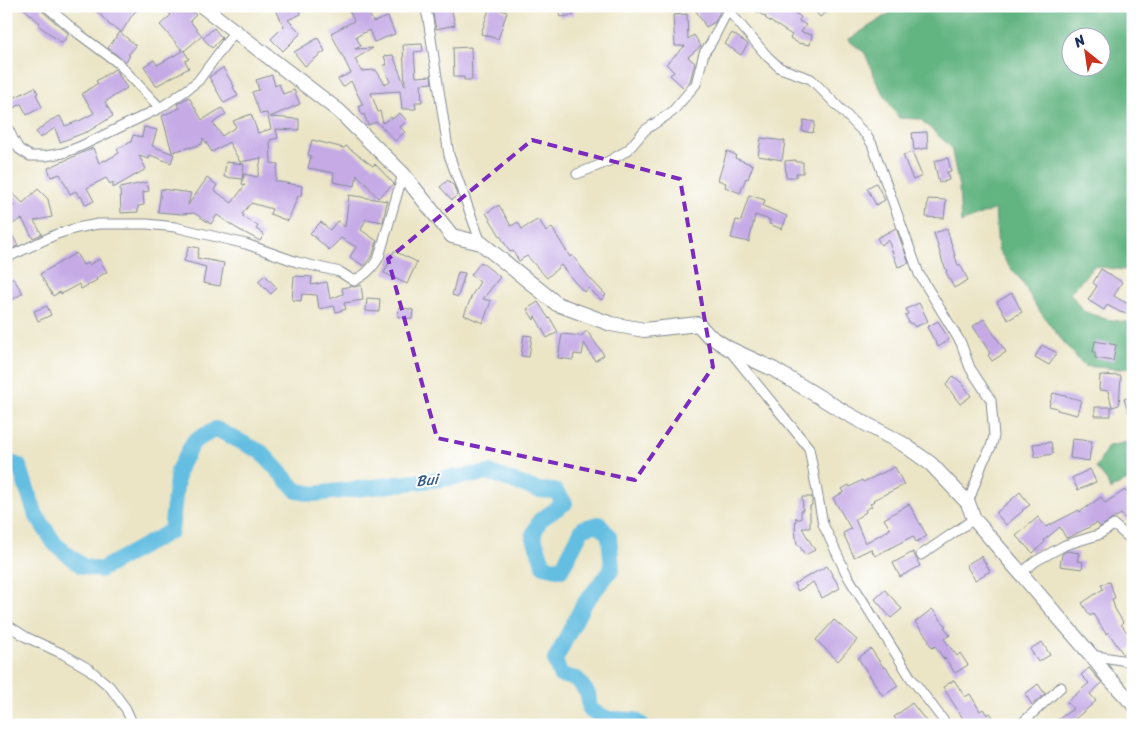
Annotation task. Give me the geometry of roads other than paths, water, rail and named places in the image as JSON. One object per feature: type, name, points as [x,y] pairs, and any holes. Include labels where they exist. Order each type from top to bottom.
[{"type":"street","points":[[46,6],[118,63],[160,108]]},
{"type":"street","points":[[202,6],[339,111],[403,174],[452,236],[481,243],[557,304],[611,324],[644,330],[698,324],[708,335],[728,348],[774,369],[846,413],[903,444],[931,464],[968,503],[974,519],[1133,704]]},
{"type":"street","points":[[425,6],[449,155],[481,243]]},
{"type":"street","points":[[577,174],[607,162],[628,150],[645,130],[672,112],[696,84],[704,53],[728,8],[767,56],[780,68],[811,79],[866,135],[872,144],[918,274],[961,344],[970,368],[992,400],[994,436],[968,503]]},
{"type":"street","points":[[6,124],[19,149],[30,156],[63,153],[79,147],[160,108],[198,81],[234,31]]},
{"type":"street","points":[[6,258],[57,234],[77,228],[98,224],[147,224],[175,227],[246,244],[297,262],[340,272],[354,281],[373,267],[379,257],[403,174]]},
{"type":"street","points":[[728,348],[809,448],[823,524],[847,574],[912,678],[948,725]]},
{"type":"street","points":[[920,555],[974,519]]},
{"type":"street","points":[[1020,573],[1036,561],[1065,546],[1098,535],[1114,525],[1133,541]]},
{"type":"street","points":[[6,624],[88,669],[110,687],[126,709],[133,725]]},
{"type":"street","points":[[1091,654],[1133,662]]},
{"type":"street","points":[[1020,725],[1061,688]]},
{"type":"waterway","name":"Bui","points":[[6,461],[19,466],[36,515],[55,544],[82,566],[100,570],[171,531],[178,470],[194,441],[216,429],[261,452],[297,491],[314,494],[490,473],[538,490],[555,491],[565,503],[540,520],[533,535],[544,566],[561,570],[583,528],[599,524],[609,536],[612,569],[583,605],[555,660],[560,675],[577,679],[588,694],[590,710],[608,719],[634,720],[642,725]]}]
